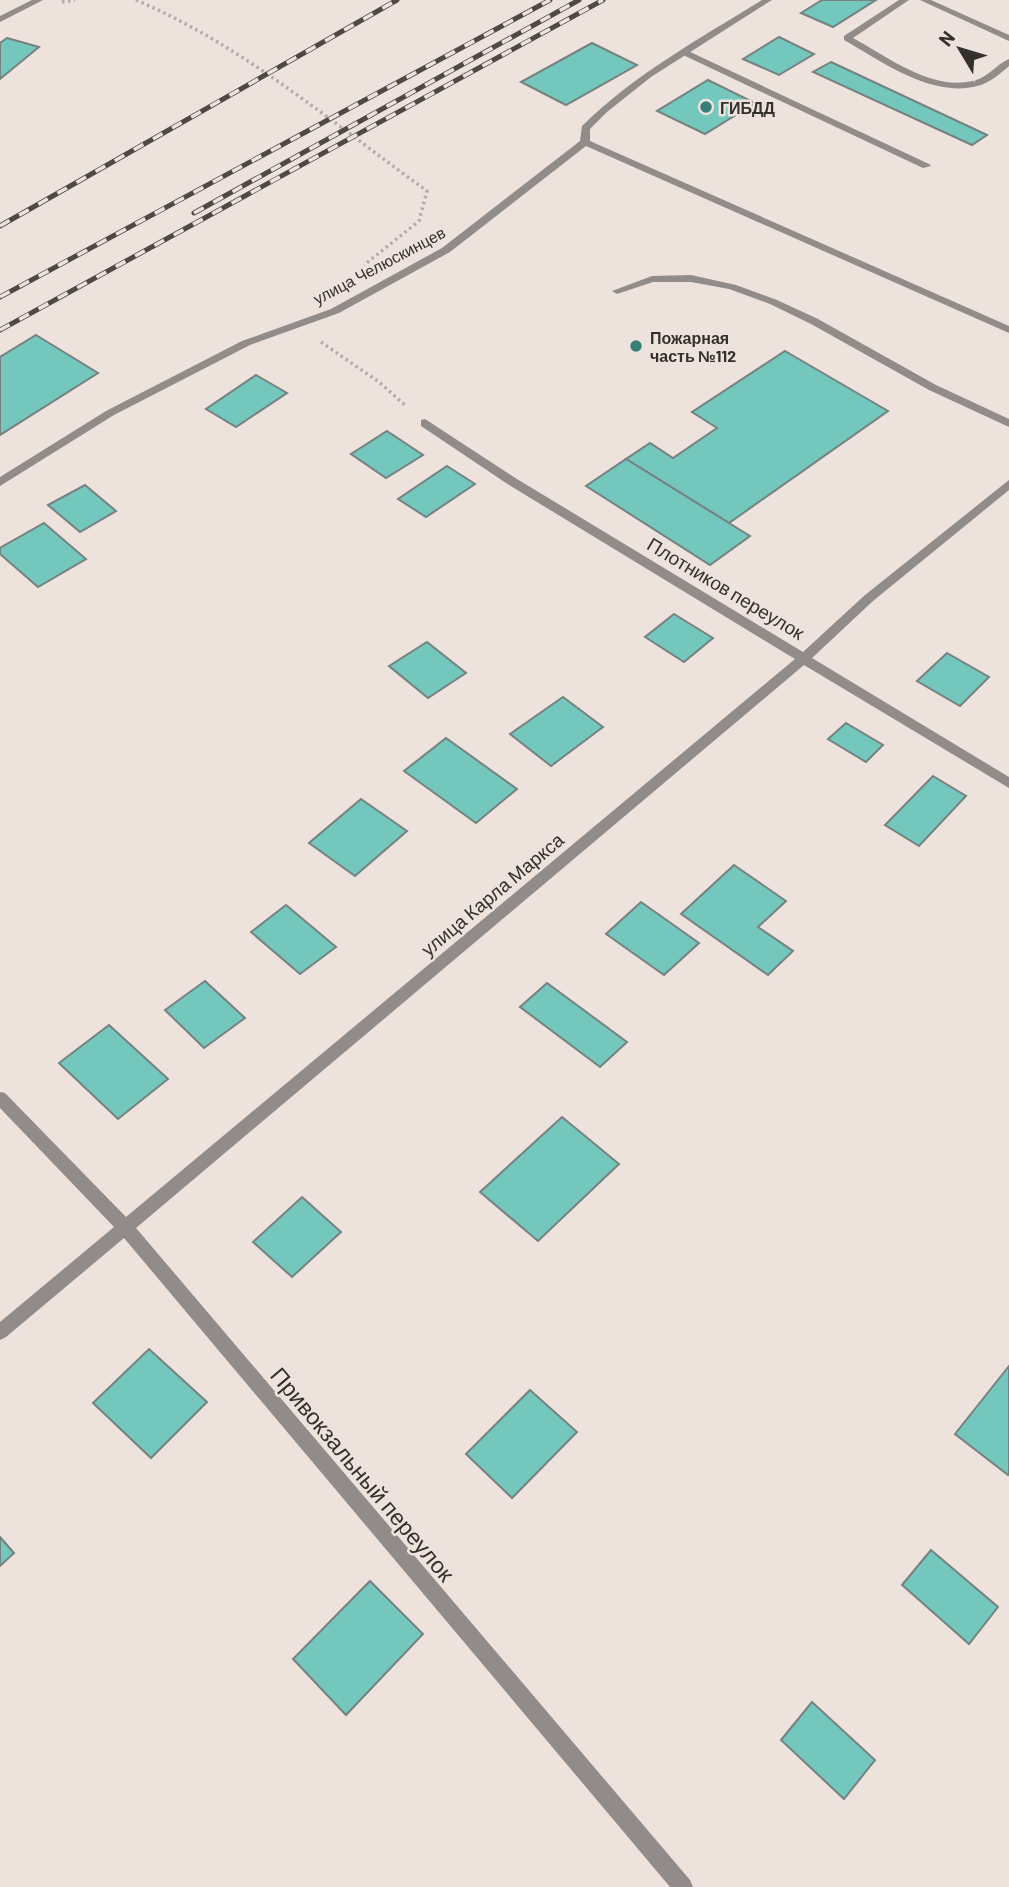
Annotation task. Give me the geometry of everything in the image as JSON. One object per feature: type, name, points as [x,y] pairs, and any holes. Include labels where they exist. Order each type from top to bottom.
[{"type":"street","points":[[0,19],[39,0]]},
{"type":"street","name":"улица Челюскинцев","points":[[0,482],[110,413],[234,349],[335,311],[446,250],[584,142],[585,128],[600,111],[768,0]]},
{"type":"street","points":[[905,0],[847,38],[925,78],[950,86],[979,82],[1009,62]]},
{"type":"street","points":[[924,0],[1009,38]]},
{"type":"street","points":[[686,52],[926,166]]},
{"type":"street","points":[[584,142],[1009,330]]},
{"type":"street","points":[[617,291],[631,283],[671,276],[710,279],[829,328],[924,383],[1009,423]]},
{"type":"street","name":"Плотников переулок","points":[[425,423],[513,482],[1009,783]]},
{"type":"street","name":"улица Карла Маркса","points":[[0,1332],[804,658],[869,598],[1009,484]]},
{"type":"street","name":"Привокзальный переулок","points":[[0,1098],[125,1227],[683,1887]]},
{"type":"path","points":[[136,0],[171,15],[260,71],[427,191],[419,221],[373,255],[347,282],[321,343],[379,382],[425,423]]},
{"type":"building","points":[[822,0],[876,0],[833,27],[801,13]]},
{"type":"building","points":[[779,37],[814,54],[779,75],[743,59]]},
{"type":"building","points":[[7,38],[39,47],[0,79],[0,43]]},
{"type":"building","points":[[592,43],[637,65],[566,105],[521,82]]},
{"type":"building","points":[[831,62],[987,135],[972,145],[813,72]]},
{"type":"building","name":"ГИБДД","points":[[708,80],[755,103],[705,134],[657,111]]},
{"type":"building","points":[[36,335],[98,373],[0,435],[0,357]]},
{"type":"building","points":[[785,351],[888,411],[729,523],[626,459],[650,443],[673,458],[717,428],[692,412]]},
{"type":"building","points":[[256,375],[287,393],[236,427],[206,409]]},
{"type":"building","points":[[387,431],[423,455],[386,478],[351,454]]},
{"type":"building","points":[[626,459],[750,536],[710,565],[586,486]]},
{"type":"building","points":[[447,466],[475,484],[426,517],[398,499]]},
{"type":"building","points":[[85,485],[116,511],[80,532],[48,505]]},
{"type":"building","points":[[44,523],[86,559],[38,587],[0,554],[0,548]]},
{"type":"building","points":[[674,614],[713,638],[684,662],[645,637]]},
{"type":"building","points":[[427,642],[466,673],[428,698],[389,666]]},
{"type":"building","points":[[947,653],[989,677],[960,706],[917,681]]},
{"type":"building","points":[[563,697],[603,727],[551,766],[510,734]]},
{"type":"building","points":[[846,723],[883,745],[866,762],[828,739]]},
{"type":"building","points":[[446,738],[517,789],[476,823],[404,771]]},
{"type":"building","points":[[933,776],[966,796],[919,846],[885,825]]},
{"type":"building","points":[[361,799],[407,831],[355,876],[309,843]]},
{"type":"building","points":[[734,865],[786,901],[758,927],[793,951],[768,975],[681,914]]},
{"type":"building","points":[[641,902],[699,943],[664,975],[606,934]]},
{"type":"building","points":[[286,905],[336,947],[300,974],[251,932]]},
{"type":"building","points":[[205,981],[245,1018],[204,1048],[165,1010]]},
{"type":"building","points":[[547,983],[627,1042],[600,1067],[520,1007]]},
{"type":"building","points":[[109,1025],[168,1079],[118,1119],[59,1063]]},
{"type":"building","points":[[562,1117],[619,1164],[538,1241],[480,1192]]},
{"type":"building","points":[[302,1197],[341,1232],[292,1277],[253,1242]]},
{"type":"building","points":[[149,1349],[207,1402],[151,1458],[93,1403]]},
{"type":"building","points":[[1009,1366],[1009,1473],[1008,1475],[955,1434]]},
{"type":"building","points":[[530,1390],[577,1432],[512,1498],[466,1454]]},
{"type":"building","points":[[0,1537],[14,1553],[0,1566]]},
{"type":"building","points":[[931,1550],[998,1607],[969,1644],[902,1585]]},
{"type":"building","points":[[370,1581],[423,1634],[346,1715],[293,1659]]},
{"type":"building","points":[[812,1702],[875,1760],[844,1799],[781,1740]]},
{"type":"railway","points":[[0,226],[397,0]]},
{"type":"railway","points":[[0,297],[550,0]]},
{"type":"railway","points":[[194,213],[579,0]]},
{"type":"railway","points":[[0,330],[603,0]]},
{"type":"place","name":"ГИБДД","points":[[706,107]]},
{"type":"place","name":"Пожарная часть №112","points":[[636,346]]}]
